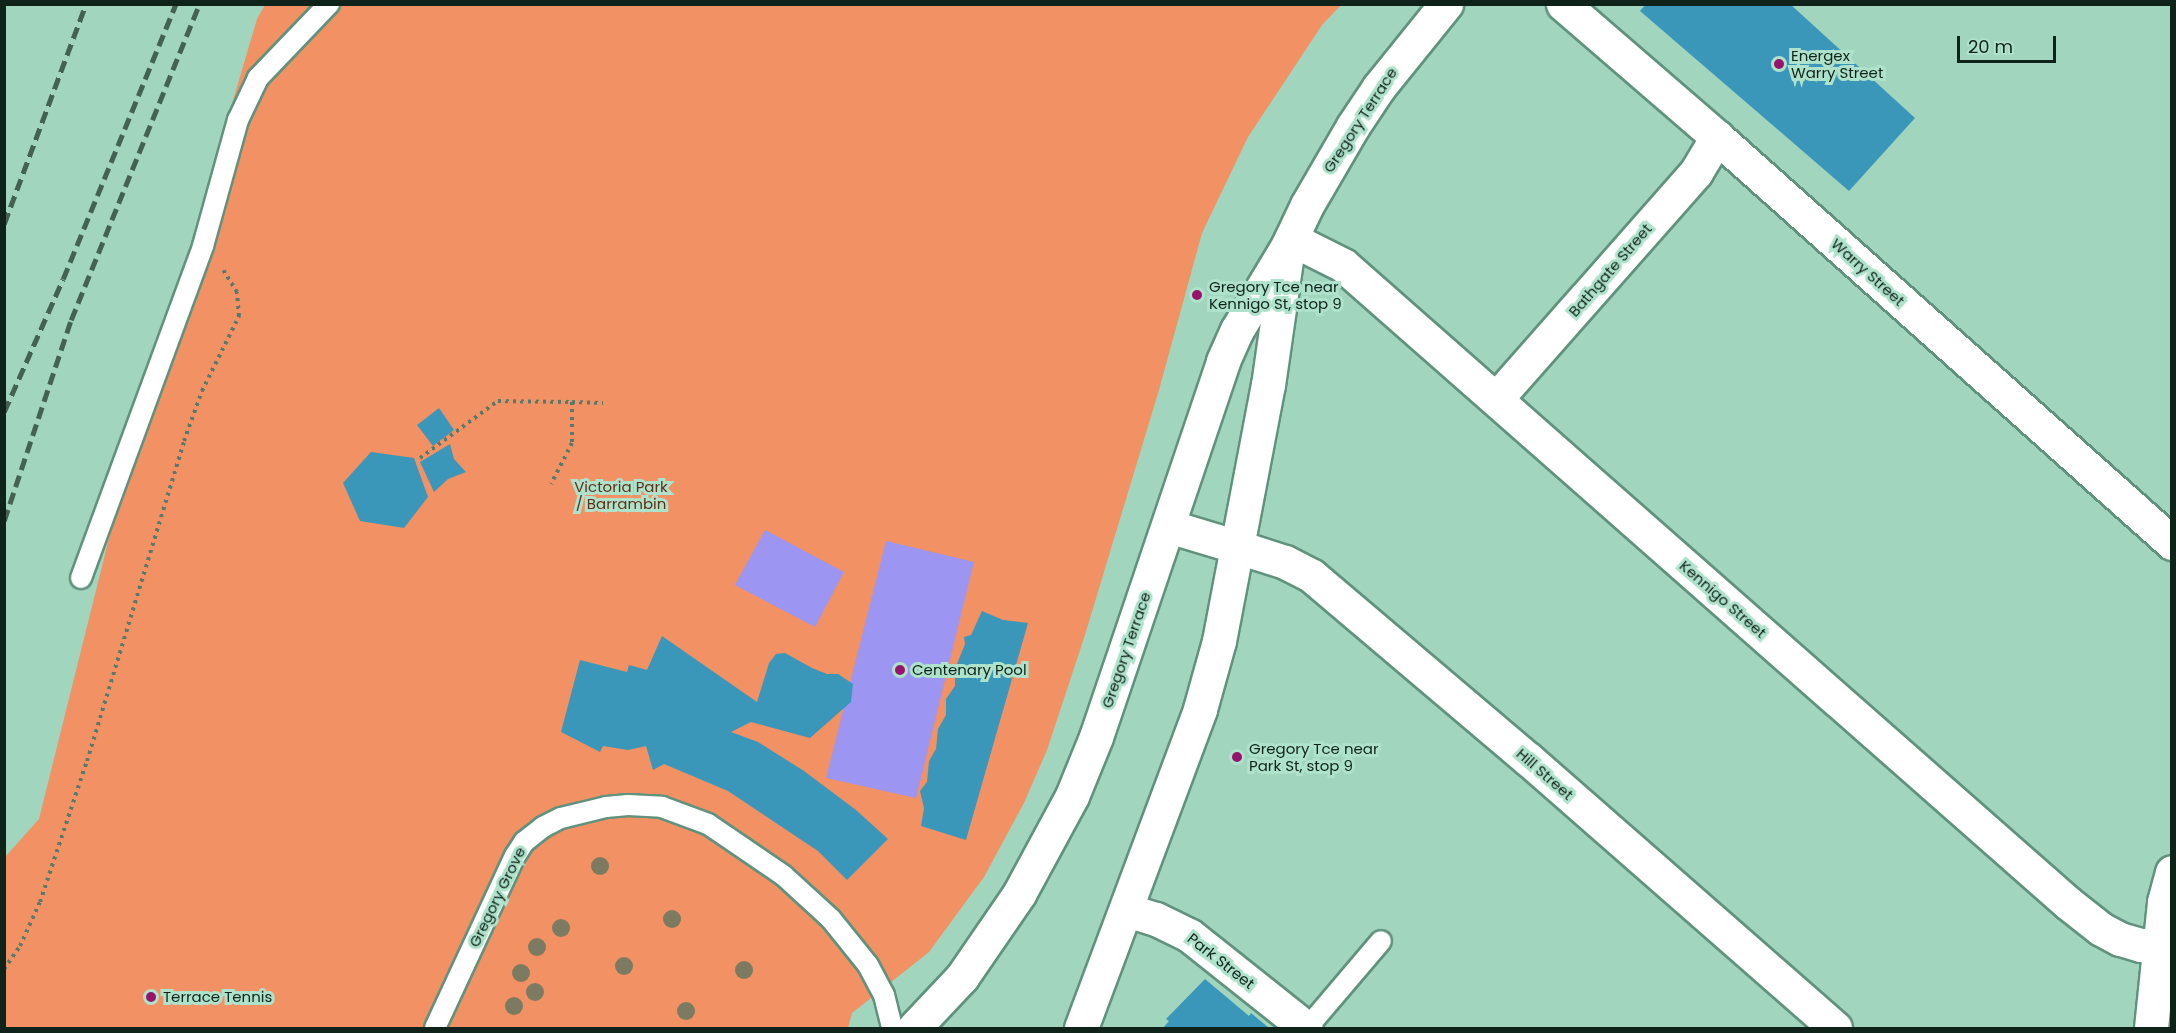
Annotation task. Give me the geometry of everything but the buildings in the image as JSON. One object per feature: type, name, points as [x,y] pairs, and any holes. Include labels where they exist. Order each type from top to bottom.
[{"type":"street","name":"Gregory Terrace","points":[[914,1029],[962,977],[1019,894],[1047,846],[1096,737],[1223,361],[1250,305],[1290,242],[1307,205],[1373,96],[1413,42],[1446,4]]},
{"type":"street","name":"Warry Street","points":[[1563,4],[1717,137],[2172,543]]},
{"type":"street","name":"Bathgate Street","points":[[1496,399],[1696,172],[1717,137]]},
{"type":"street","name":"Gregory Terrace","points":[[1081,1029],[1200,709],[1219,640],[1275,345],[1290,242]]},
{"type":"street","name":"Kennigo Street","points":[[1290,242],[1339,262],[2068,903],[2101,929],[2120,939],[2141,945],[2160,946]]},
{"type":"street","name":"Hill Street","points":[[1168,526],[1293,565],[1312,576],[1528,759],[1835,1029]]},
{"type":"street","points":[[2151,1029],[2164,902],[2172,872]]},
{"type":"street","name":"Park Street","points":[[1126,910],[1156,919],[1189,935],[1306,1029]]},
{"type":"lane","points":[[81,578],[203,246],[238,120],[258,78],[329,4]]},
{"type":"lane","name":"Gregory Grove","points":[[435,1029],[515,856],[524,842],[543,827],[561,818],[606,807],[639,804],[663,807],[708,824],[761,857],[807,895],[844,935],[875,976],[887,1005],[892,1029]]},
{"type":"lane","points":[[1306,1029],[1381,941]]},
{"type":"path","points":[[4,969],[20,946],[40,902],[87,761],[184,441],[202,390],[239,316],[237,292],[230,279],[203,246]]},
{"type":"path","points":[[420,458],[498,401],[603,403]]},
{"type":"path","points":[[551,484],[572,443],[572,402]]},
{"type":"green space","name":"Victoria Park / Barrambin","points":[[265,5],[1341,5],[1322,25],[1248,137],[1202,233],[1159,390],[1084,638],[1047,750],[1024,803],[984,877],[929,952],[852,1013],[848,1028],[5,1028],[5,857],[39,819],[137,426],[257,19]]},
{"type":"shaded area","points":[[765,530],[844,572],[815,627],[735,585]]},
{"type":"shaded area","name":"Centenary Pool","points":[[886,541],[974,562],[916,798],[826,778]]},
{"type":"railway","points":[[4,224],[86,4]]},
{"type":"railway","points":[[4,412],[63,279],[176,4]]},
{"type":"railway","points":[[4,521],[71,320],[199,4]]},
{"type":"place","name":"Energex Warry Street","points":[[1779,64]]},
{"type":"place","name":"Gregory Tce near Kennigo St, stop 9","points":[[1197,295]]},
{"type":"place","name":"Centenary Pool","points":[[900,670]]},
{"type":"place","name":"Gregory Tce near Park St, stop 9","points":[[1237,757]]},
{"type":"place","name":"Terrace Tennis","points":[[151,997]]}]
